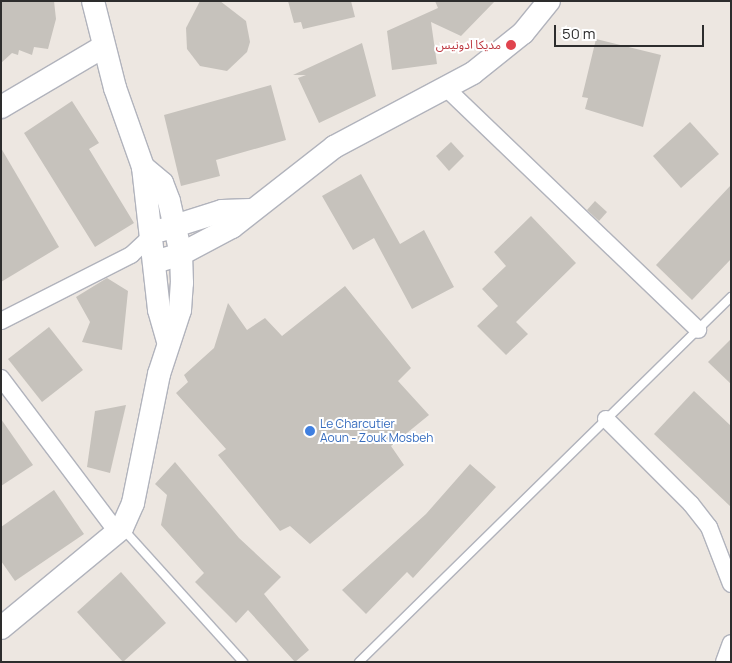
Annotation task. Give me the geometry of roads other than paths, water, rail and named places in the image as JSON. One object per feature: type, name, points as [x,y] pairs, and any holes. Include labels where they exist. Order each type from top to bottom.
[{"type":"main road","points":[[93,1],[103,47],[143,167],[159,310],[168,341]]},
{"type":"main road","points":[[155,262],[181,254],[232,227],[250,210],[334,146],[447,89],[502,52],[549,1]]},
{"type":"main road","points":[[1,107],[103,47]]},
{"type":"main road","points":[[1,628],[120,530],[133,503],[168,341],[180,310],[181,254],[175,224],[162,183],[143,167]]},
{"type":"main road","points":[[150,236],[175,224],[222,211],[250,210]]},
{"type":"street","points":[[447,89],[698,330]]},
{"type":"street","points":[[1,321],[130,255],[150,236]]},
{"type":"street","points":[[130,255],[155,262]]},
{"type":"street","points":[[1,378],[120,530]]},
{"type":"street","points":[[606,419],[691,504],[712,534],[731,584]]},
{"type":"street","points":[[724,662],[731,643]]},
{"type":"lane","points":[[359,662],[731,297]]},
{"type":"lane","points":[[120,530],[242,662]]},
{"type":"place","name":"مديكا ادونيس","points":[[511,45]]},
{"type":"place","name":"Le Charcutier Aoun - Zouk Mosbeh","points":[[310,431]]}]
